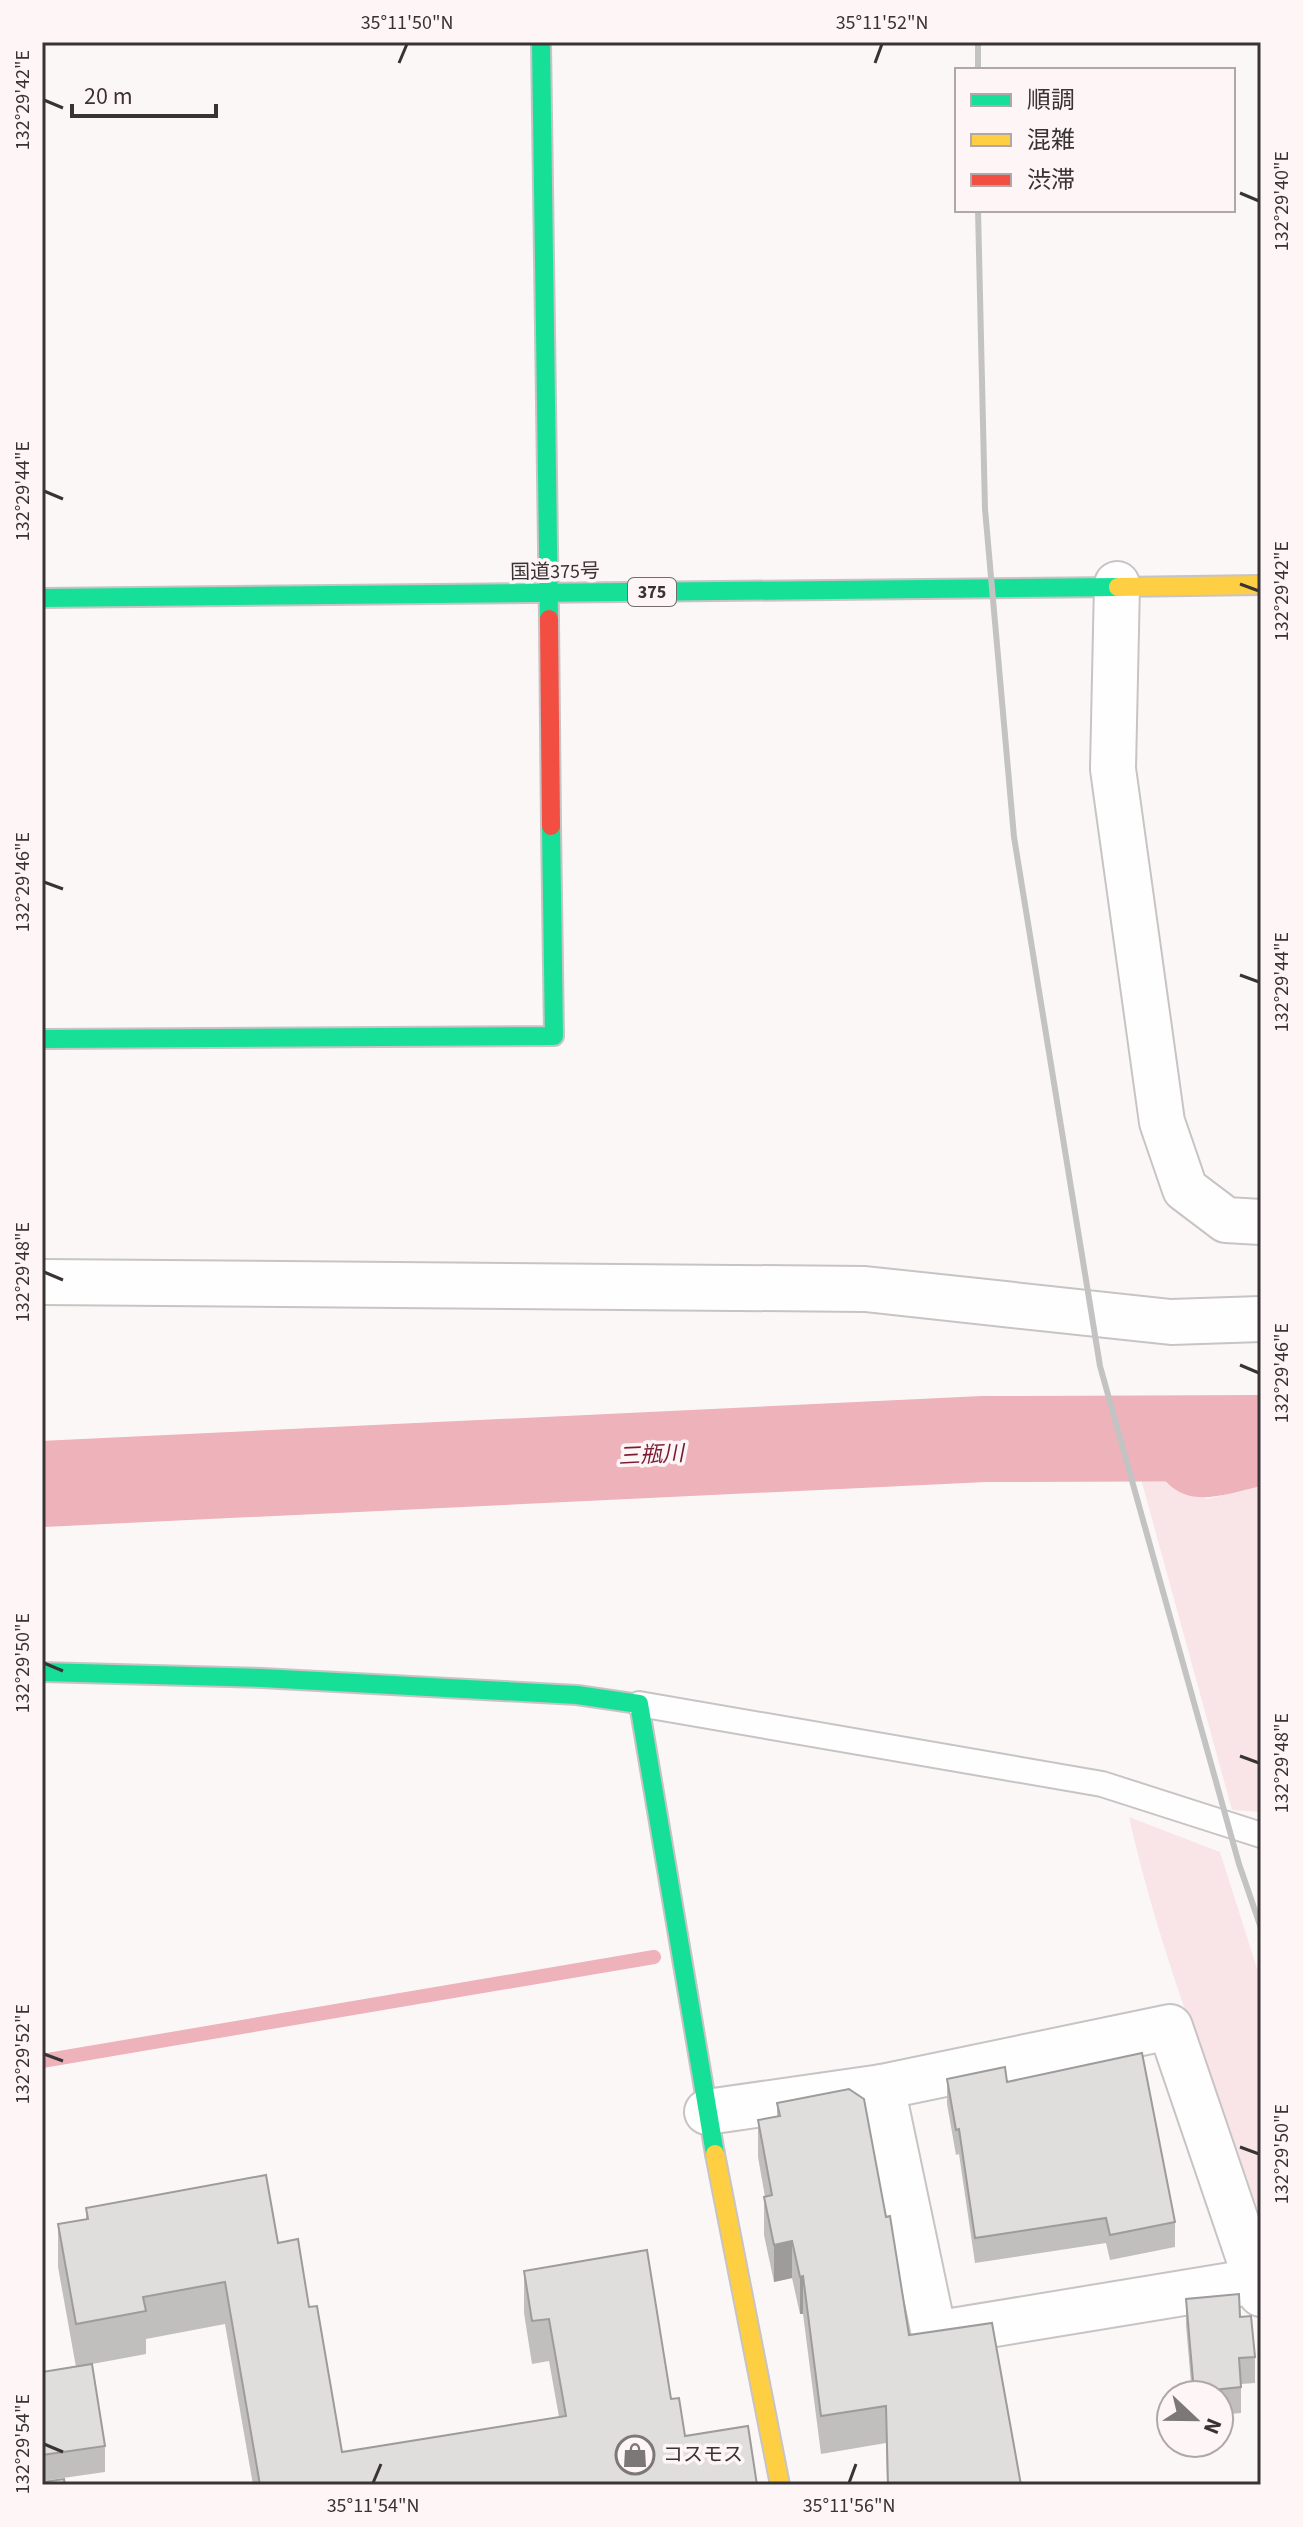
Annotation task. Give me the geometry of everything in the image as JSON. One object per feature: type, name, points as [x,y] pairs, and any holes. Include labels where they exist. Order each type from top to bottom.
[{"type":"main road","points":[[42,1039],[554,1036],[541,42]]},
{"type":"main road","name":"国道375号","points":[[42,598],[547,594],[1117,584],[1261,585]]},
{"type":"main road","points":[[42,1672],[262,1678],[577,1695],[639,1704],[707,2112],[780,2485]]},
{"type":"street","points":[[1117,584],[1113,769],[1162,1122],[1185,1189],[1226,1220],[1261,1222]]},
{"type":"street","points":[[42,1282],[865,1289],[1171,1322],[1261,1319]]},
{"type":"street","points":[[707,2112],[882,2087],[1170,2027],[1259,2287],[934,2334],[882,2087]]},
{"type":"lane","points":[[639,1704],[1102,1784],[1261,1835]]},
{"type":"shaded area","points":[[1261,1417],[1261,1486],[1213,1497],[1185,1494],[1173,1488],[1152,1460],[1135,1457],[1127,1423]]},
{"type":"shaded area","points":[[1135,1457],[1153,1460],[1161,1479],[1207,1499],[1261,1486],[1261,1812],[1232,1810]]},
{"type":"shaded area","points":[[1129,1817],[1220,1852],[1261,1981],[1261,2217],[1171,1969]]},
{"type":"building","points":[[1142,2053],[1175,2222],[1110,2235],[1106,2218],[975,2238],[959,2129],[956,2130],[947,2079],[1005,2067],[1007,2082]]},
{"type":"building","points":[[849,2089],[864,2099],[886,2217],[890,2216],[909,2335],[992,2323],[1021,2485],[888,2485],[886,2406],[821,2416],[803,2276],[800,2277],[792,2241],[774,2245],[764,2197],[772,2195],[758,2120],[780,2116],[777,2103]]},
{"type":"building","points":[[266,2175],[278,2243],[298,2239],[309,2307],[317,2306],[342,2452],[566,2416],[549,2319],[532,2321],[524,2271],[647,2250],[671,2399],[679,2398],[685,2436],[748,2426],[757,2485],[260,2485],[225,2282],[143,2297],[146,2311],[76,2324],[58,2224],[88,2219],[86,2208]]},
{"type":"building","points":[[1239,2294],[1240,2317],[1251,2316],[1255,2357],[1239,2358],[1241,2387],[1235,2388],[1235,2379],[1193,2379],[1186,2299]]},
{"type":"building","points":[[92,2364],[105,2446],[42,2455],[42,2372]]},
{"type":"building","points":[[64,2479],[65,2485],[42,2485],[42,2482]]},
{"type":"waterway","name":"三瓶川","points":[[42,1484],[984,1439],[1261,1438]]},
{"type":"waterway","points":[[42,2061],[654,1957]]},
{"type":"railway","points":[[978,42],[978,68]]},
{"type":"railway","points":[[978,212],[985,509],[1014,837],[1100,1366],[1239,1864],[1261,1928]]},
{"type":"traffic: fast","points":[[541,42],[549,619]]},
{"type":"traffic: fast","points":[[42,598],[1118,587]]},
{"type":"traffic: fast","points":[[42,1039],[554,1036],[551,826]]},
{"type":"traffic: fast","points":[[42,1672],[262,1678],[577,1695],[639,1704],[715,2154]]},
{"type":"traffic: slow","points":[[1118,587],[1261,585]]},
{"type":"traffic: slow","points":[[715,2154],[780,2485]]},
{"type":"traffic: jam","points":[[549,619],[551,826]]},
{"type":"place","name":"コスモス","points":[[635,2455]]}]
